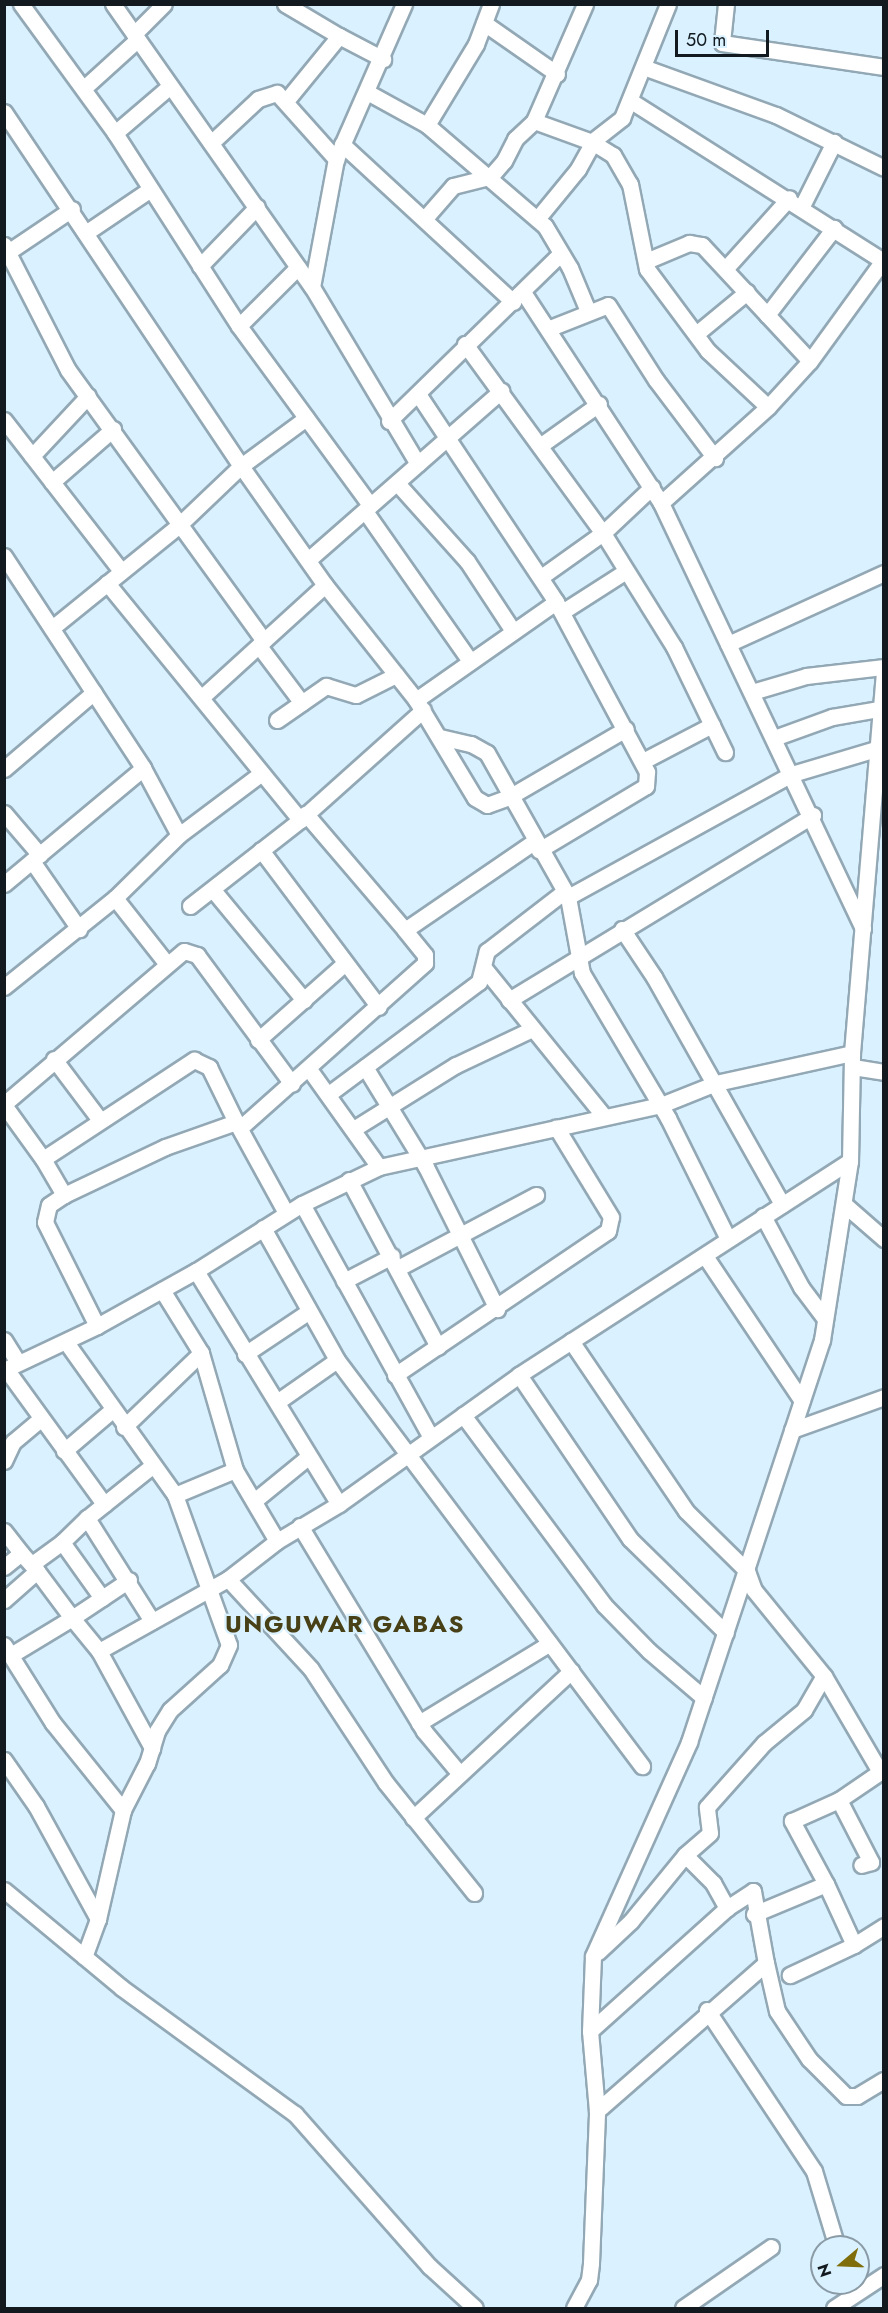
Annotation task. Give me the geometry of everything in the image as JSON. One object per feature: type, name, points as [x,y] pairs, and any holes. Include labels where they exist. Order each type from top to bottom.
[{"type":"street","points":[[21,4],[115,133],[149,190],[239,326],[306,418],[470,661]]},
{"type":"street","points":[[113,4],[312,287],[389,421],[418,464]]},
{"type":"street","points":[[84,88],[136,37],[164,4]]},
{"type":"street","points":[[285,4],[383,59]]},
{"type":"street","points":[[312,287],[336,159],[383,59],[404,4]]},
{"type":"street","points":[[427,125],[456,82],[491,4]]},
{"type":"street","points":[[426,217],[453,186],[490,177],[515,139],[534,121],[557,74],[585,4]]},
{"type":"street","points":[[537,219],[578,169],[592,142],[622,118],[646,68],[668,4]]},
{"type":"street","points":[[726,4],[722,43],[884,67]]},
{"type":"street","points":[[484,23],[557,74]]},
{"type":"street","points":[[286,101],[339,36]]},
{"type":"street","points":[[646,68],[834,142],[884,168]]},
{"type":"street","points":[[115,133],[170,86]]},
{"type":"street","points":[[367,92],[427,125],[537,219],[561,253],[588,311]]},
{"type":"street","points":[[211,143],[258,99],[277,93],[336,159]]},
{"type":"street","points":[[631,101],[883,260],[810,361],[768,407],[715,458],[661,503]]},
{"type":"street","points":[[4,112],[72,209],[241,466],[325,585],[420,705],[481,804],[509,797],[626,729]]},
{"type":"street","points":[[534,121],[592,142],[613,155],[630,184],[646,261],[696,334],[768,407]]},
{"type":"street","points":[[726,268],[795,203],[834,142]]},
{"type":"street","points":[[342,144],[518,297],[550,328],[661,503],[813,815],[864,932]]},
{"type":"street","points":[[87,232],[149,190]]},
{"type":"street","points":[[200,266],[257,207]]},
{"type":"street","points":[[72,209],[6,248],[10,273],[88,396],[302,703]]},
{"type":"street","points":[[767,315],[834,228]]},
{"type":"street","points":[[646,261],[690,243],[702,245],[726,268],[810,361]]},
{"type":"street","points":[[389,421],[465,344],[518,297],[561,253]]},
{"type":"street","points":[[239,326],[298,267]]},
{"type":"street","points":[[696,334],[747,292]]},
{"type":"street","points":[[550,328],[608,305],[615,311],[656,380],[715,458]]},
{"type":"street","points":[[465,344],[542,445],[603,533],[674,647],[725,752]]},
{"type":"street","points":[[308,560],[397,483],[444,437],[501,391]]},
{"type":"street","points":[[405,930],[537,845],[646,786],[649,778],[626,729],[541,577],[444,437],[418,394]]},
{"type":"street","points":[[32,456],[88,396]]},
{"type":"street","points":[[542,445],[599,404]]},
{"type":"street","points":[[52,628],[179,525],[241,466],[306,418]]},
{"type":"street","points":[[4,420],[121,571]]},
{"type":"street","points":[[52,482],[112,429]]},
{"type":"street","points":[[397,483],[467,561],[513,631]]},
{"type":"street","points":[[541,577],[603,533],[652,487]]},
{"type":"street","points":[[4,556],[143,768],[179,835]]},
{"type":"street","points":[[190,906],[303,817],[420,705],[470,661],[513,631],[626,571]]},
{"type":"street","points":[[728,644],[884,573]]},
{"type":"street","points":[[97,1326],[45,1222],[49,1205],[64,1195],[165,1147],[238,1125],[292,1084],[425,963],[425,955],[405,930],[303,817],[259,775],[202,698],[107,583]]},
{"type":"street","points":[[202,698],[325,585]]},
{"type":"street","points":[[574,2308],[589,2280],[597,2111],[590,2031],[593,1956],[690,1742],[802,1401],[825,1319],[845,1205],[850,1161],[852,1060],[881,751],[879,709],[884,669],[806,676],[752,692]]},
{"type":"street","points":[[277,720],[326,686],[356,695],[396,675]]},
{"type":"street","points":[[4,769],[94,692]]},
{"type":"street","points":[[774,738],[832,717],[879,709]]},
{"type":"street","points":[[643,761],[712,725]]},
{"type":"street","points":[[440,737],[471,744],[487,753],[509,797],[566,894],[577,960],[661,1105],[728,1239]]},
{"type":"street","points":[[330,1093],[479,982],[487,951],[566,894],[792,774],[881,751]]},
{"type":"street","points":[[4,884],[143,768]]},
{"type":"street","points":[[4,987],[116,898],[179,835],[259,775]]},
{"type":"street","points":[[4,813],[36,858],[79,929]]},
{"type":"street","points":[[509,1000],[577,960],[622,929],[813,815]]},
{"type":"street","points":[[261,850],[379,1007]]},
{"type":"street","points":[[213,890],[304,999]]},
{"type":"street","points":[[116,898],[167,964]]},
{"type":"street","points":[[622,929],[716,1083],[782,1204]]},
{"type":"street","points":[[64,1195],[43,1159],[4,1105],[54,1059],[184,951],[197,955],[292,1084]]},
{"type":"street","points":[[258,1040],[345,963]]},
{"type":"street","points":[[484,968],[530,1030],[604,1116]]},
{"type":"street","points":[[355,1128],[390,1104],[456,1065],[530,1030]]},
{"type":"street","points":[[54,1059],[100,1120]]},
{"type":"street","points":[[43,1159],[194,1060],[209,1067],[286,1213]]},
{"type":"street","points":[[10,1367],[97,1326],[196,1271],[286,1213],[349,1179],[379,1167],[556,1126],[661,1105],[716,1083],[852,1060],[884,1072]]},
{"type":"street","points":[[365,1067],[390,1104],[420,1157],[496,1309]]},
{"type":"street","points":[[309,1069],[330,1093],[379,1167]]},
{"type":"street","points":[[395,1375],[496,1309],[612,1224],[600,1195],[556,1126]]},
{"type":"street","points":[[99,1651],[228,1579],[277,1540],[339,1504],[430,1436],[464,1415],[519,1375],[850,1161]]},
{"type":"street","points":[[349,1179],[396,1262],[438,1347]]},
{"type":"street","points":[[344,1281],[396,1262],[458,1235],[536,1195]]},
{"type":"street","points":[[302,1204],[430,1436]]},
{"type":"street","points":[[845,1205],[884,1239]]},
{"type":"street","points":[[763,1216],[801,1287],[825,1319]]},
{"type":"street","points":[[263,1228],[308,1312],[337,1360],[642,1766]]},
{"type":"street","points":[[705,1256],[802,1401]]},
{"type":"street","points":[[196,1271],[245,1354],[277,1402],[308,1457],[339,1504]]},
{"type":"street","points":[[162,1290],[201,1353],[235,1470],[277,1540]]},
{"type":"street","points":[[245,1354],[308,1312]]},
{"type":"street","points":[[4,1340],[10,1367],[40,1419],[104,1504]]},
{"type":"street","points":[[571,1341],[686,1511],[747,1571],[754,1590],[824,1676],[880,1772],[839,1800],[792,1821],[826,1884],[854,1945]]},
{"type":"street","points":[[66,1342],[111,1411],[175,1495],[227,1634],[228,1653],[170,1710],[123,1810],[98,1919],[84,1957]]},
{"type":"street","points":[[124,1427],[201,1353]]},
{"type":"street","points":[[277,1402],[337,1360]]},
{"type":"street","points":[[519,1375],[630,1539],[726,1633]]},
{"type":"street","points":[[792,1430],[884,1397]]},
{"type":"street","points":[[64,1451],[111,1411]]},
{"type":"street","points":[[464,1415],[604,1605],[649,1652],[704,1698]]},
{"type":"street","points":[[4,1461],[13,1442],[40,1419]]},
{"type":"street","points":[[254,1501],[308,1457]]},
{"type":"street","points":[[4,1600],[30,1563],[62,1542],[87,1518],[152,1466]]},
{"type":"street","points":[[175,1495],[235,1470]]},
{"type":"street","points":[[87,1518],[129,1580],[152,1621]]},
{"type":"street","points":[[300,1526],[419,1723],[460,1774]]},
{"type":"street","points":[[4,1531],[99,1651],[152,1748]]},
{"type":"street","points":[[62,1542],[102,1598]]},
{"type":"street","points":[[4,1567],[30,1563]]},
{"type":"street","points":[[228,1579],[311,1669],[413,1818],[474,1893]]},
{"type":"street","points":[[123,1810],[53,1723],[8,1650],[72,1618],[129,1580]]},
{"type":"street","points":[[419,1723],[550,1643]]},
{"type":"street","points":[[413,1818],[571,1671]]},
{"type":"street","points":[[593,1956],[631,1921],[685,1855],[710,1833],[707,1807],[764,1743],[804,1710],[824,1676]]},
{"type":"street","points":[[4,1760],[36,1806],[98,1919]]},
{"type":"street","points":[[839,1800],[871,1862],[861,1865]]},
{"type":"street","points":[[685,1855],[713,1883],[727,1908]]},
{"type":"street","points":[[754,1914],[826,1884]]},
{"type":"street","points":[[4,1890],[187,2038],[296,2114],[429,2266],[475,2308]]},
{"type":"street","points":[[590,2031],[749,1890],[754,1895],[754,1914],[777,2011],[809,2059],[846,2096],[857,2096],[884,2080]]},
{"type":"street","points":[[790,1975],[854,1945],[884,1926]]},
{"type":"street","points":[[597,2111],[707,2010],[766,1963]]},
{"type":"street","points":[[707,2010],[814,2171],[833,2235]]},
{"type":"street","points":[[683,2308],[771,2247]]},
{"type":"street","points":[[870,2282],[884,2275]]},
{"type":"street","points":[[834,2308],[850,2295]]},
{"type":"district","name":"UNGUWAR GABAS","points":[[345,1624]]}]
